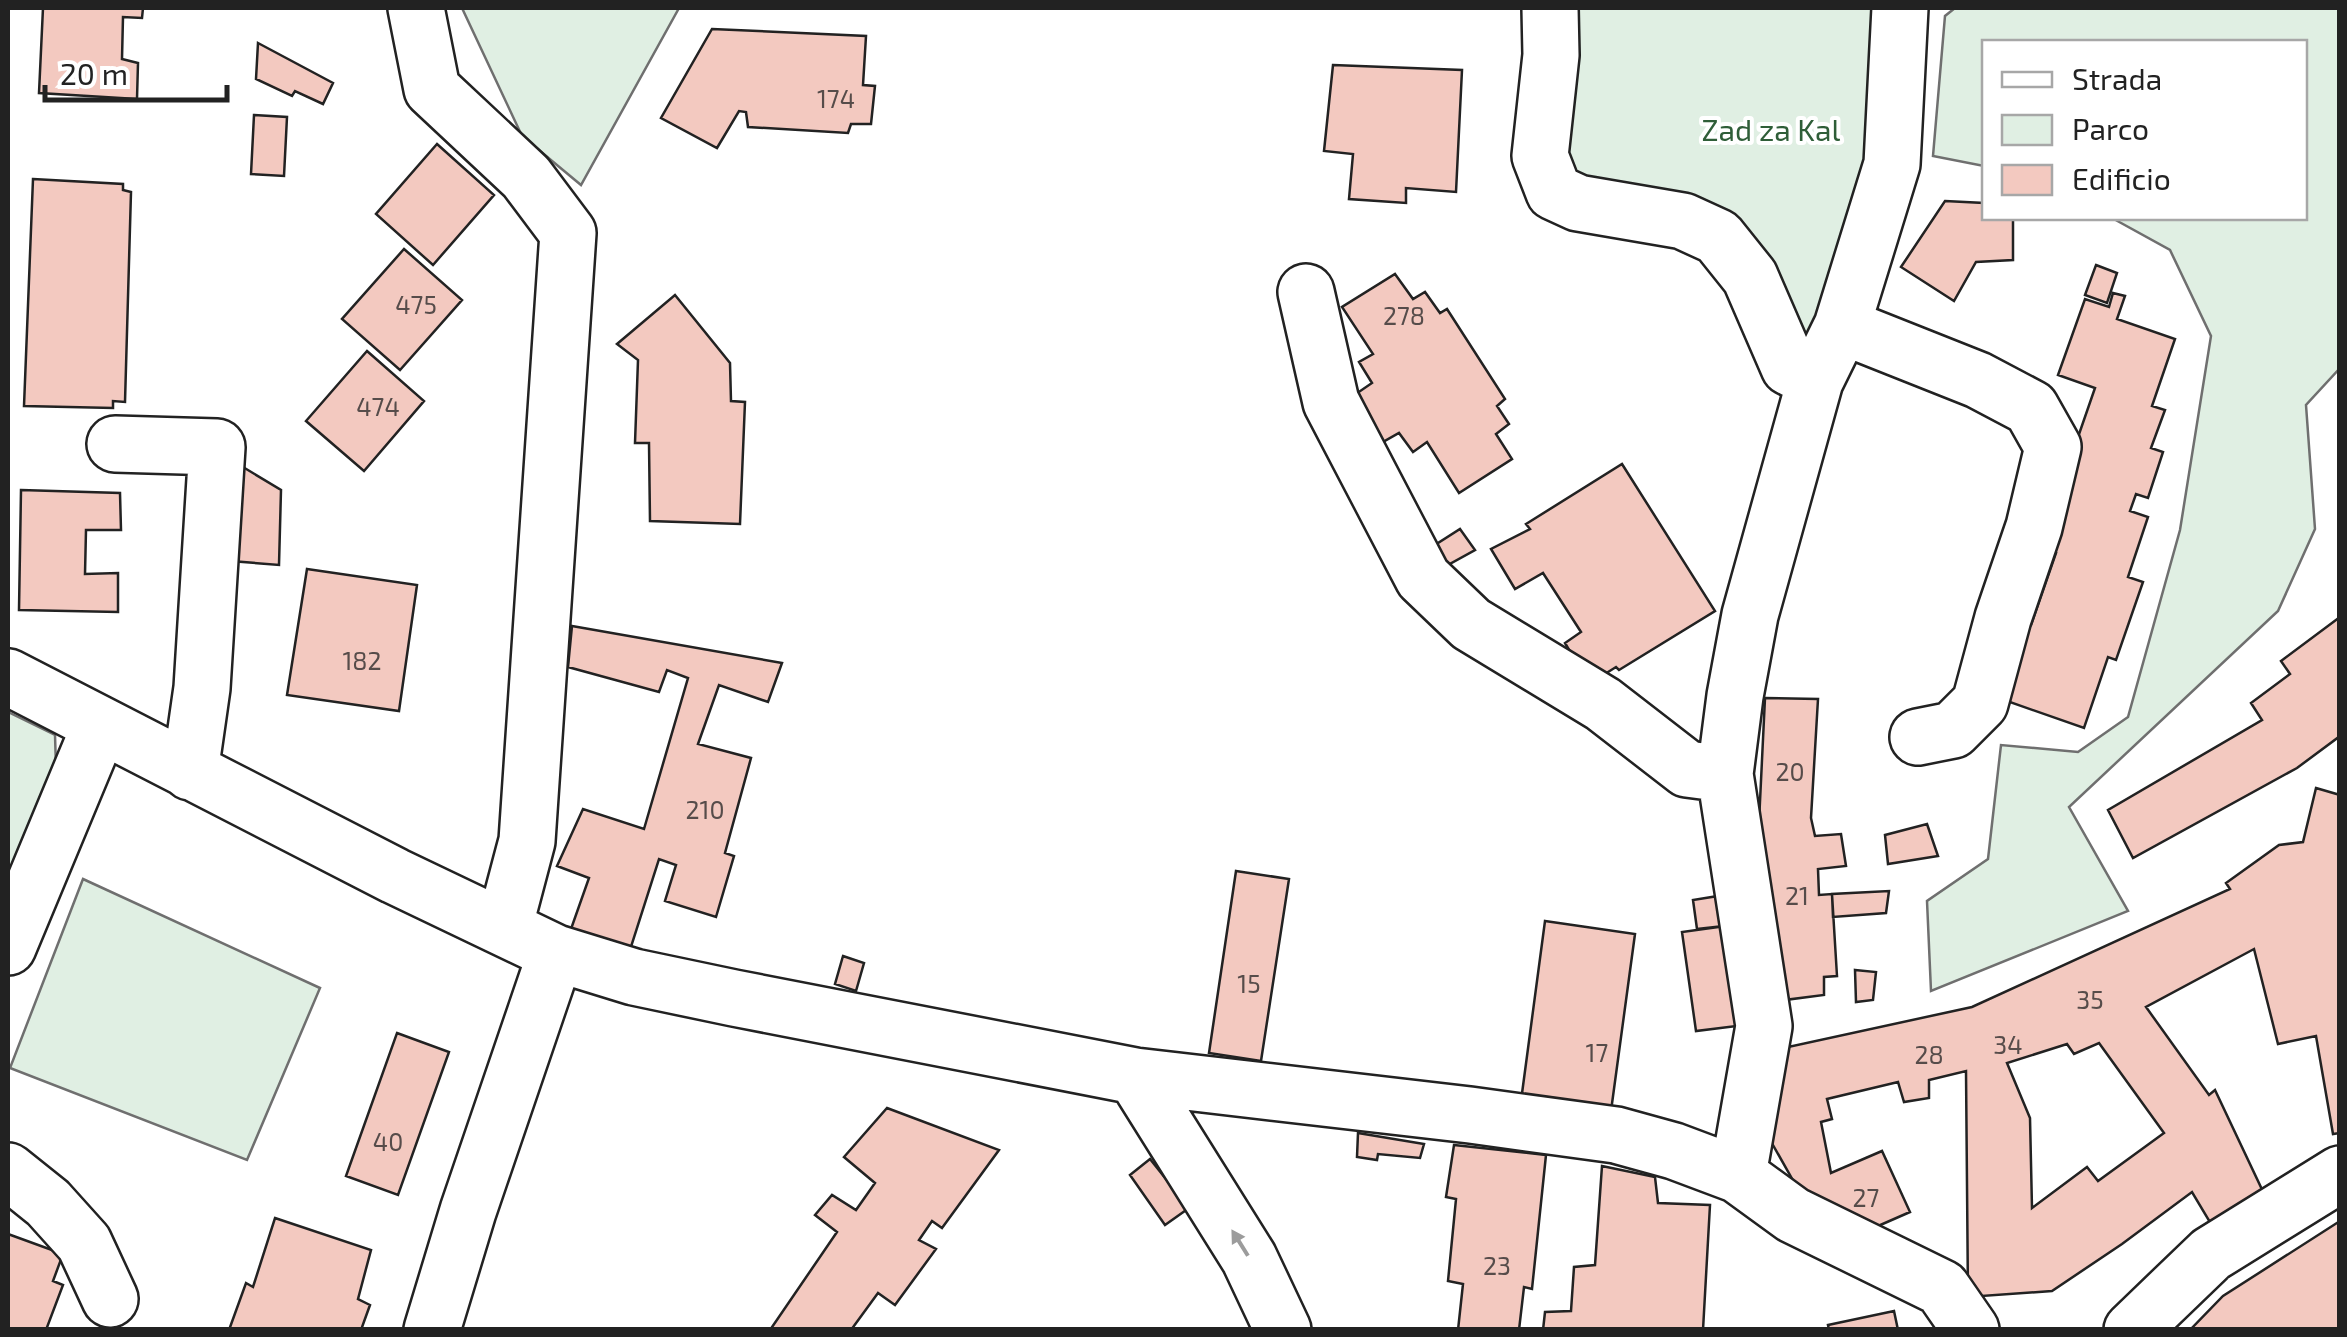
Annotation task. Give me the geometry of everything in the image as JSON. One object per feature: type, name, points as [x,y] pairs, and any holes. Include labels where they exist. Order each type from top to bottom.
[{"type":"street","points":[[416,8],[432,89],[526,178],[568,233],[527,841],[504,928]]},
{"type":"street","points":[[1550,8],[1551,55],[1540,156],[1554,192],[1578,203],[1683,221],[1718,238],[1750,277],[1789,367],[1815,381]]},
{"type":"street","points":[[1738,1174],[1764,1026],[1725,774],[1750,615],[1815,381],[1842,326],[1892,164],[1900,8]]},
{"type":"street","points":[[1306,292],[1331,402],[1424,578],[1471,624],[1602,704],[1687,769],[1725,774]]},
{"type":"street","points":[[1842,326],[1978,380],[2030,408],[2053,447],[2034,527],[1980,703],[1952,730],[1918,738]]},
{"type":"street","points":[[115,444],[217,448],[202,688],[190,772]]},
{"type":"street","points":[[8,677],[556,953],[634,977],[700,991],[1136,1076],[1616,1136],[1674,1151],[1738,1174],[1794,1214],[1942,1288],[1970,1330]]},
{"type":"street","points":[[8,947],[100,726]]},
{"type":"street","points":[[432,1330],[556,953]]},
{"type":"street","points":[[1136,1076],[1249,1258],[1284,1330]]},
{"type":"street","points":[[8,1171],[48,1203],[84,1243],[110,1299]]},
{"type":"street","points":[[2132,1330],[2211,1254],[2340,1174]]},
{"type":"green space","points":[[462,8],[679,8],[581,185],[522,136]]},
{"type":"green space","name":"Zad za Kal","points":[[1550,8],[1900,8],[1815,381],[1750,277],[1554,192]]},
{"type":"green space","points":[[1955,8],[2339,8],[2340,368],[2306,405],[2315,529],[2278,611],[2069,807],[2128,911],[1931,991],[1927,901],[1988,859],[2001,745],[2078,752],[2128,717],[2180,530],[2211,336],[2170,250],[2116,220],[2307,220],[2307,40],[1982,40],[1982,166],[1933,156],[1945,16]]},
{"type":"green space","points":[[8,712],[55,735],[56,768],[8,891]]},
{"type":"green space","points":[[83,879],[320,988],[247,1160],[10,1068]]},
{"type":"building","points":[[43,8],[143,8],[142,18],[123,17],[122,59],[138,63],[137,99],[39,93]]},
{"type":"building","points":[[712,29],[866,36],[863,85],[875,86],[871,124],[851,124],[848,133],[748,127],[746,112],[739,111],[717,148],[661,118]]},
{"type":"building","points":[[258,43],[333,83],[323,104],[295,91],[292,96],[256,79]]},
{"type":"building","points":[[1333,65],[1462,70],[1456,192],[1406,188],[1406,203],[1349,199],[1353,154],[1324,151]]},
{"type":"building","points":[[254,115],[287,117],[284,176],[251,174]]},
{"type":"building","points":[[437,144],[494,195],[433,265],[376,214]]},
{"type":"building","points":[[33,179],[123,184],[123,190],[131,192],[125,402],[113,401],[113,408],[24,406]]},
{"type":"building","points":[[1945,201],[1982,203],[1982,220],[2013,220],[2013,260],[1976,262],[1954,301],[1901,267]]},
{"type":"building","points":[[404,249],[462,300],[400,370],[342,319]]},
{"type":"building","points":[[2096,265],[2117,273],[2107,303],[2085,295]]},
{"type":"building","points":[[1395,274],[1413,299],[1425,292],[1440,313],[1447,309],[1505,399],[1497,406],[1509,424],[1496,434],[1512,459],[1459,493],[1427,442],[1413,452],[1399,433],[1381,443],[1350,398],[1372,383],[1359,362],[1373,354],[1342,307]]},
{"type":"building","points":[[2113,293],[2125,296],[2117,319],[2175,339],[2152,406],[2165,410],[2151,448],[2163,452],[2148,498],[2136,494],[2130,511],[2148,517],[2128,577],[2143,582],[2116,660],[2108,657],[2084,728],[2004,700],[2019,621],[2031,625],[2056,553],[2040,547],[2095,388],[2058,375],[2085,299],[2109,307]]},
{"type":"building","points":[[675,295],[730,363],[731,401],[745,402],[740,524],[650,521],[649,443],[635,443],[638,360],[617,344]]},
{"type":"building","points":[[367,351],[424,401],[364,471],[306,421]]},
{"type":"building","points":[[238,464],[281,490],[279,565],[231,561]]},
{"type":"building","points":[[1622,464],[1715,611],[1589,684],[1565,643],[1581,632],[1543,573],[1515,589],[1491,549],[1530,529],[1526,524]]},
{"type":"building","points":[[21,490],[120,493],[121,530],[86,530],[85,574],[118,573],[118,612],[19,610]]},
{"type":"building","points":[[1460,529],[1475,550],[1446,566],[1435,545]]},
{"type":"building","points":[[307,569],[417,585],[399,711],[287,695]]},
{"type":"building","points":[[2340,617],[2340,736],[2297,768],[2133,858],[2108,810],[2262,720],[2251,703],[2290,674],[2281,661]]},
{"type":"building","points":[[572,626],[782,663],[768,702],[719,685],[698,744],[751,758],[725,853],[734,856],[716,917],[665,901],[676,865],[659,859],[630,950],[571,929],[589,878],[557,866],[583,809],[644,829],[688,678],[667,670],[659,692],[568,667]]},
{"type":"building","points":[[1765,698],[1818,699],[1811,818],[1815,836],[1841,834],[1846,866],[1818,869],[1819,895],[1832,894],[1837,976],[1824,977],[1824,995],[1777,1001],[1759,822]]},
{"type":"building","points":[[2316,788],[2340,795],[2340,1133],[2333,1134],[2316,1036],[2278,1044],[2254,949],[2146,1007],[2209,1095],[2215,1090],[2266,1198],[2211,1224],[2192,1192],[2052,1291],[1968,1297],[1966,1071],[1929,1080],[1929,1098],[1904,1102],[1898,1082],[1827,1099],[1832,1119],[1821,1122],[1831,1173],[1882,1151],[1910,1212],[1853,1237],[1799,1191],[1769,1138],[1788,1047],[1972,1007],[2230,889],[2226,883],[2279,845],[2303,842]],"holes":[[[2099,1043],[2164,1133],[2098,1181],[2087,1167],[2032,1208],[2030,1118],[2007,1063],[2067,1044],[2074,1054]]]},
{"type":"building","points":[[1927,824],[1938,856],[1888,864],[1885,835]]},
{"type":"building","points":[[1236,871],[1289,879],[1261,1061],[1209,1053]]},
{"type":"building","points":[[1889,891],[1886,913],[1833,917],[1832,894]]},
{"type":"building","points":[[1718,896],[1724,926],[1697,929],[1693,900]]},
{"type":"building","points":[[1545,921],[1635,934],[1611,1111],[1521,1101]]},
{"type":"building","points":[[1733,925],[1745,1025],[1696,1031],[1682,932]]},
{"type":"building","points":[[843,956],[864,963],[856,991],[835,984]]},
{"type":"building","points":[[1855,970],[1876,972],[1873,1000],[1856,1002]]},
{"type":"building","points":[[397,1033],[449,1052],[398,1195],[346,1176]]},
{"type":"building","points":[[887,1108],[999,1150],[942,1228],[932,1221],[919,1240],[936,1249],[895,1305],[878,1293],[851,1330],[770,1330],[837,1232],[815,1215],[832,1195],[856,1210],[875,1183],[844,1157]]},
{"type":"building","points":[[1358,1133],[1424,1144],[1420,1158],[1378,1154],[1377,1160],[1357,1157]]},
{"type":"building","points":[[1454,1145],[1546,1155],[1532,1289],[1524,1287],[1519,1330],[1458,1330],[1463,1284],[1448,1281],[1456,1199],[1446,1197]]},
{"type":"building","points":[[1150,1159],[1189,1208],[1165,1225],[1130,1175]]},
{"type":"building","points":[[1602,1166],[1655,1177],[1658,1203],[1710,1205],[1703,1330],[1543,1330],[1545,1312],[1571,1311],[1574,1267],[1595,1265]]},
{"type":"building","points":[[275,1218],[371,1250],[358,1299],[370,1305],[361,1330],[229,1330],[246,1283],[253,1287]]},
{"type":"building","points":[[2340,1221],[2340,1330],[2190,1330],[2223,1296]]},
{"type":"building","points":[[8,1234],[63,1254],[53,1281],[63,1285],[46,1330],[8,1330]]},
{"type":"building","points":[[1894,1311],[1898,1330],[1829,1330],[1828,1325]]}]
